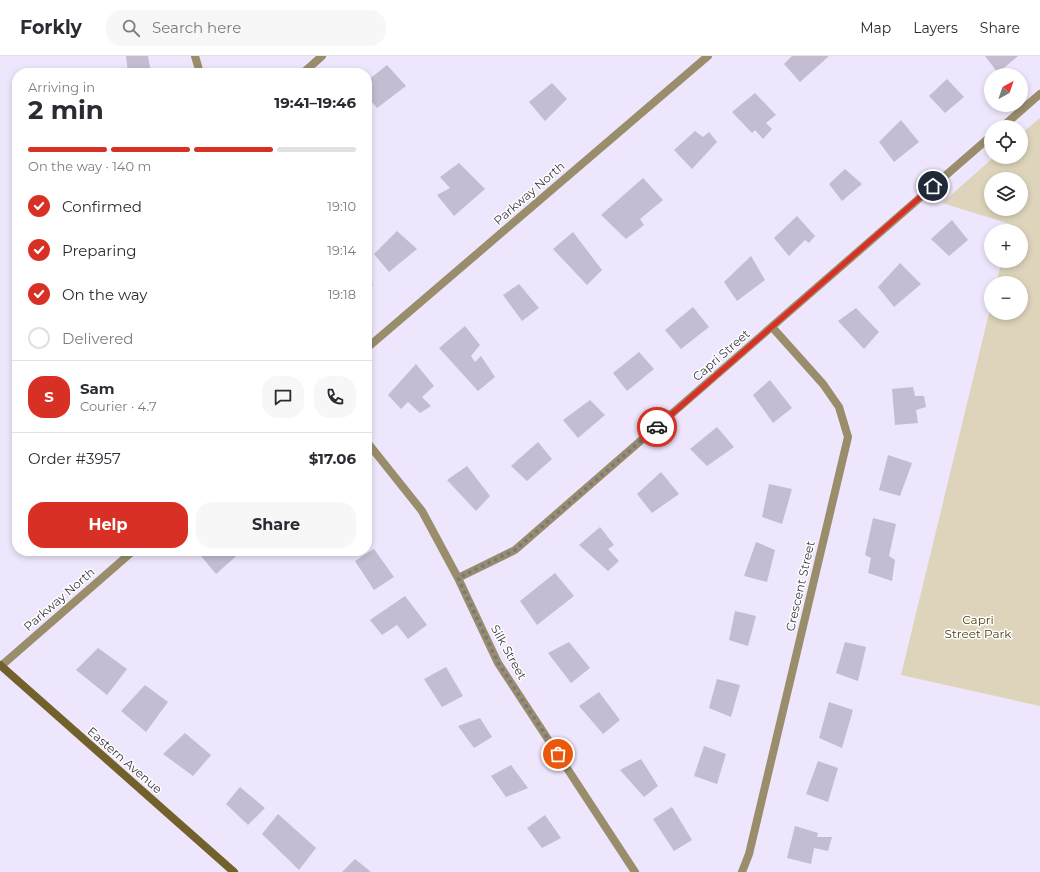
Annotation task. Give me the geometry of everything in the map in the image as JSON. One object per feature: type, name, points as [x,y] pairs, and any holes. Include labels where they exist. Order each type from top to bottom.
[{"type":"street","points":[[195,56],[199,68]]},
{"type":"street","points":[[309,68],[322,56]]},
{"type":"street","name":"Parkway North","points":[[372,344],[708,56]]},
{"type":"street","points":[[1010,120],[1040,94]]},
{"type":"street","name":"Capri Street","points":[[458,578],[515,550],[984,142]]},
{"type":"street","name":"Crescent Street","points":[[742,872],[749,854],[848,438],[839,407],[823,384],[772,327]]},
{"type":"street","name":"Silk Street","points":[[372,448],[422,512],[458,578],[498,663],[636,872]]},
{"type":"street","name":"Parkway North","points":[[0,666],[127,556]]},
{"type":"street","name":"Eastern Avenue","points":[[0,666],[234,872]]},
{"type":"green space","name":"Capri Street Park","points":[[1040,118],[1040,706],[901,675],[987,320],[1028,320],[1028,276],[998,276],[1000,268],[1028,268],[1028,224],[1010,224],[984,216],[1028,216],[1028,172],[984,172],[984,216],[942,203],[986,164],[1028,164],[1028,128]]},
{"type":"building","points":[[126,56],[148,56],[150,68],[127,68]]},
{"type":"building","points":[[792,56],[829,56],[800,82],[784,64]]},
{"type":"building","points":[[985,56],[1018,56],[1004,68],[994,68]]},
{"type":"building","points":[[387,65],[406,86],[377,108],[372,102],[372,77]]},
{"type":"building","points":[[947,79],[964,97],[945,113],[929,96]]},
{"type":"building","points":[[552,83],[567,99],[545,121],[529,102]]},
{"type":"building","points":[[755,93],[776,115],[766,123],[772,129],[763,139],[755,130],[752,133],[732,112]]},
{"type":"building","points":[[901,120],[919,142],[894,162],[879,142]]},
{"type":"building","points":[[695,131],[703,137],[709,132],[717,142],[692,169],[674,150]]},
{"type":"building","points":[[459,163],[485,189],[454,216],[437,195],[450,188],[440,177]]},
{"type":"building","points":[[845,169],[862,184],[842,201],[829,184]]},
{"type":"building","points":[[643,178],[663,200],[640,219],[644,225],[626,239],[601,215]]},
{"type":"building","points":[[797,216],[815,236],[809,243],[805,240],[789,256],[774,238]]},
{"type":"building","points":[[952,220],[968,240],[949,256],[931,239]]},
{"type":"building","points":[[397,231],[417,249],[389,272],[374,254]]},
{"type":"building","points":[[573,232],[602,270],[587,285],[553,249]]},
{"type":"building","points":[[751,256],[765,280],[737,301],[724,282]]},
{"type":"building","points":[[900,263],[921,284],[894,307],[878,287]]},
{"type":"building","points":[[519,284],[539,308],[522,321],[503,295]]},
{"type":"building","points":[[693,307],[709,327],[681,349],[665,330]]},
{"type":"building","points":[[856,308],[879,332],[864,349],[838,321]]},
{"type":"building","points":[[465,326],[480,345],[471,356],[475,362],[481,356],[495,377],[478,391],[439,348]]},
{"type":"building","points":[[639,352],[654,369],[627,391],[613,373]]},
{"type":"building","points":[[416,364],[434,386],[422,397],[431,406],[420,413],[408,402],[401,409],[388,395]]},
{"type":"building","points":[[770,380],[792,408],[773,423],[753,395]]},
{"type":"building","points":[[913,387],[915,396],[924,396],[926,407],[916,410],[918,423],[895,425],[892,389]]},
{"type":"building","points":[[590,400],[605,415],[578,438],[563,420]]},
{"type":"building","points":[[717,427],[734,447],[707,466],[690,449]]},
{"type":"building","points":[[538,442],[552,459],[527,481],[511,466]]},
{"type":"building","points":[[888,455],[912,463],[900,496],[879,490]]},
{"type":"building","points":[[467,466],[490,496],[476,511],[447,480]]},
{"type":"building","points":[[661,472],[679,494],[652,513],[637,494]]},
{"type":"building","points":[[769,484],[792,489],[782,524],[762,517]]},
{"type":"building","points":[[873,518],[896,524],[889,556],[895,560],[892,581],[868,573],[871,558],[865,555]]},
{"type":"building","points":[[600,527],[614,545],[608,549],[619,561],[608,571],[579,545]]},
{"type":"building","points":[[756,542],[775,550],[767,582],[744,576]]},
{"type":"building","points":[[374,549],[394,577],[374,590],[355,561],[363,556],[372,556],[372,550]]},
{"type":"building","points":[[201,556],[236,556],[216,574]]},
{"type":"building","points":[[555,573],[574,596],[537,625],[520,601]]},
{"type":"building","points":[[405,596],[427,625],[408,639],[397,625],[382,635],[370,620]]},
{"type":"building","points":[[735,611],[756,616],[748,646],[729,640]]},
{"type":"building","points":[[569,642],[590,668],[571,683],[548,653]]},
{"type":"building","points":[[845,642],[866,647],[858,681],[836,673]]},
{"type":"building","points":[[98,648],[127,669],[107,695],[76,670]]},
{"type":"building","points":[[446,667],[463,696],[442,707],[424,679]]},
{"type":"building","points":[[717,679],[740,685],[731,717],[709,708]]},
{"type":"building","points":[[145,685],[168,702],[146,732],[121,711]]},
{"type":"building","points":[[599,692],[620,720],[603,734],[579,706]]},
{"type":"building","points":[[829,702],[853,710],[842,748],[819,738]]},
{"type":"building","points":[[480,718],[492,737],[474,748],[458,726]]},
{"type":"building","points":[[185,733],[211,755],[193,776],[163,754]]},
{"type":"building","points":[[704,746],[726,754],[717,784],[694,776]]},
{"type":"building","points":[[641,759],[658,786],[644,797],[620,770]]},
{"type":"building","points":[[818,761],[838,768],[828,802],[806,794]]},
{"type":"building","points":[[511,765],[528,788],[506,797],[491,776]]},
{"type":"building","points":[[240,787],[265,808],[248,825],[226,804]]},
{"type":"building","points":[[672,807],[692,840],[674,851],[653,819]]},
{"type":"building","points":[[278,814],[316,848],[299,870],[262,834]]},
{"type":"building","points":[[545,815],[561,838],[542,848],[527,828]]},
{"type":"building","points":[[795,826],[818,833],[817,837],[832,837],[828,851],[814,848],[811,864],[787,858]]},
{"type":"building","points":[[355,859],[371,872],[342,872]]},
{"type":"way so far","points":[[558,754],[498,663],[458,578],[515,550],[657,427]]},
{"type":"route","points":[[657,427],[933,186]]}]
